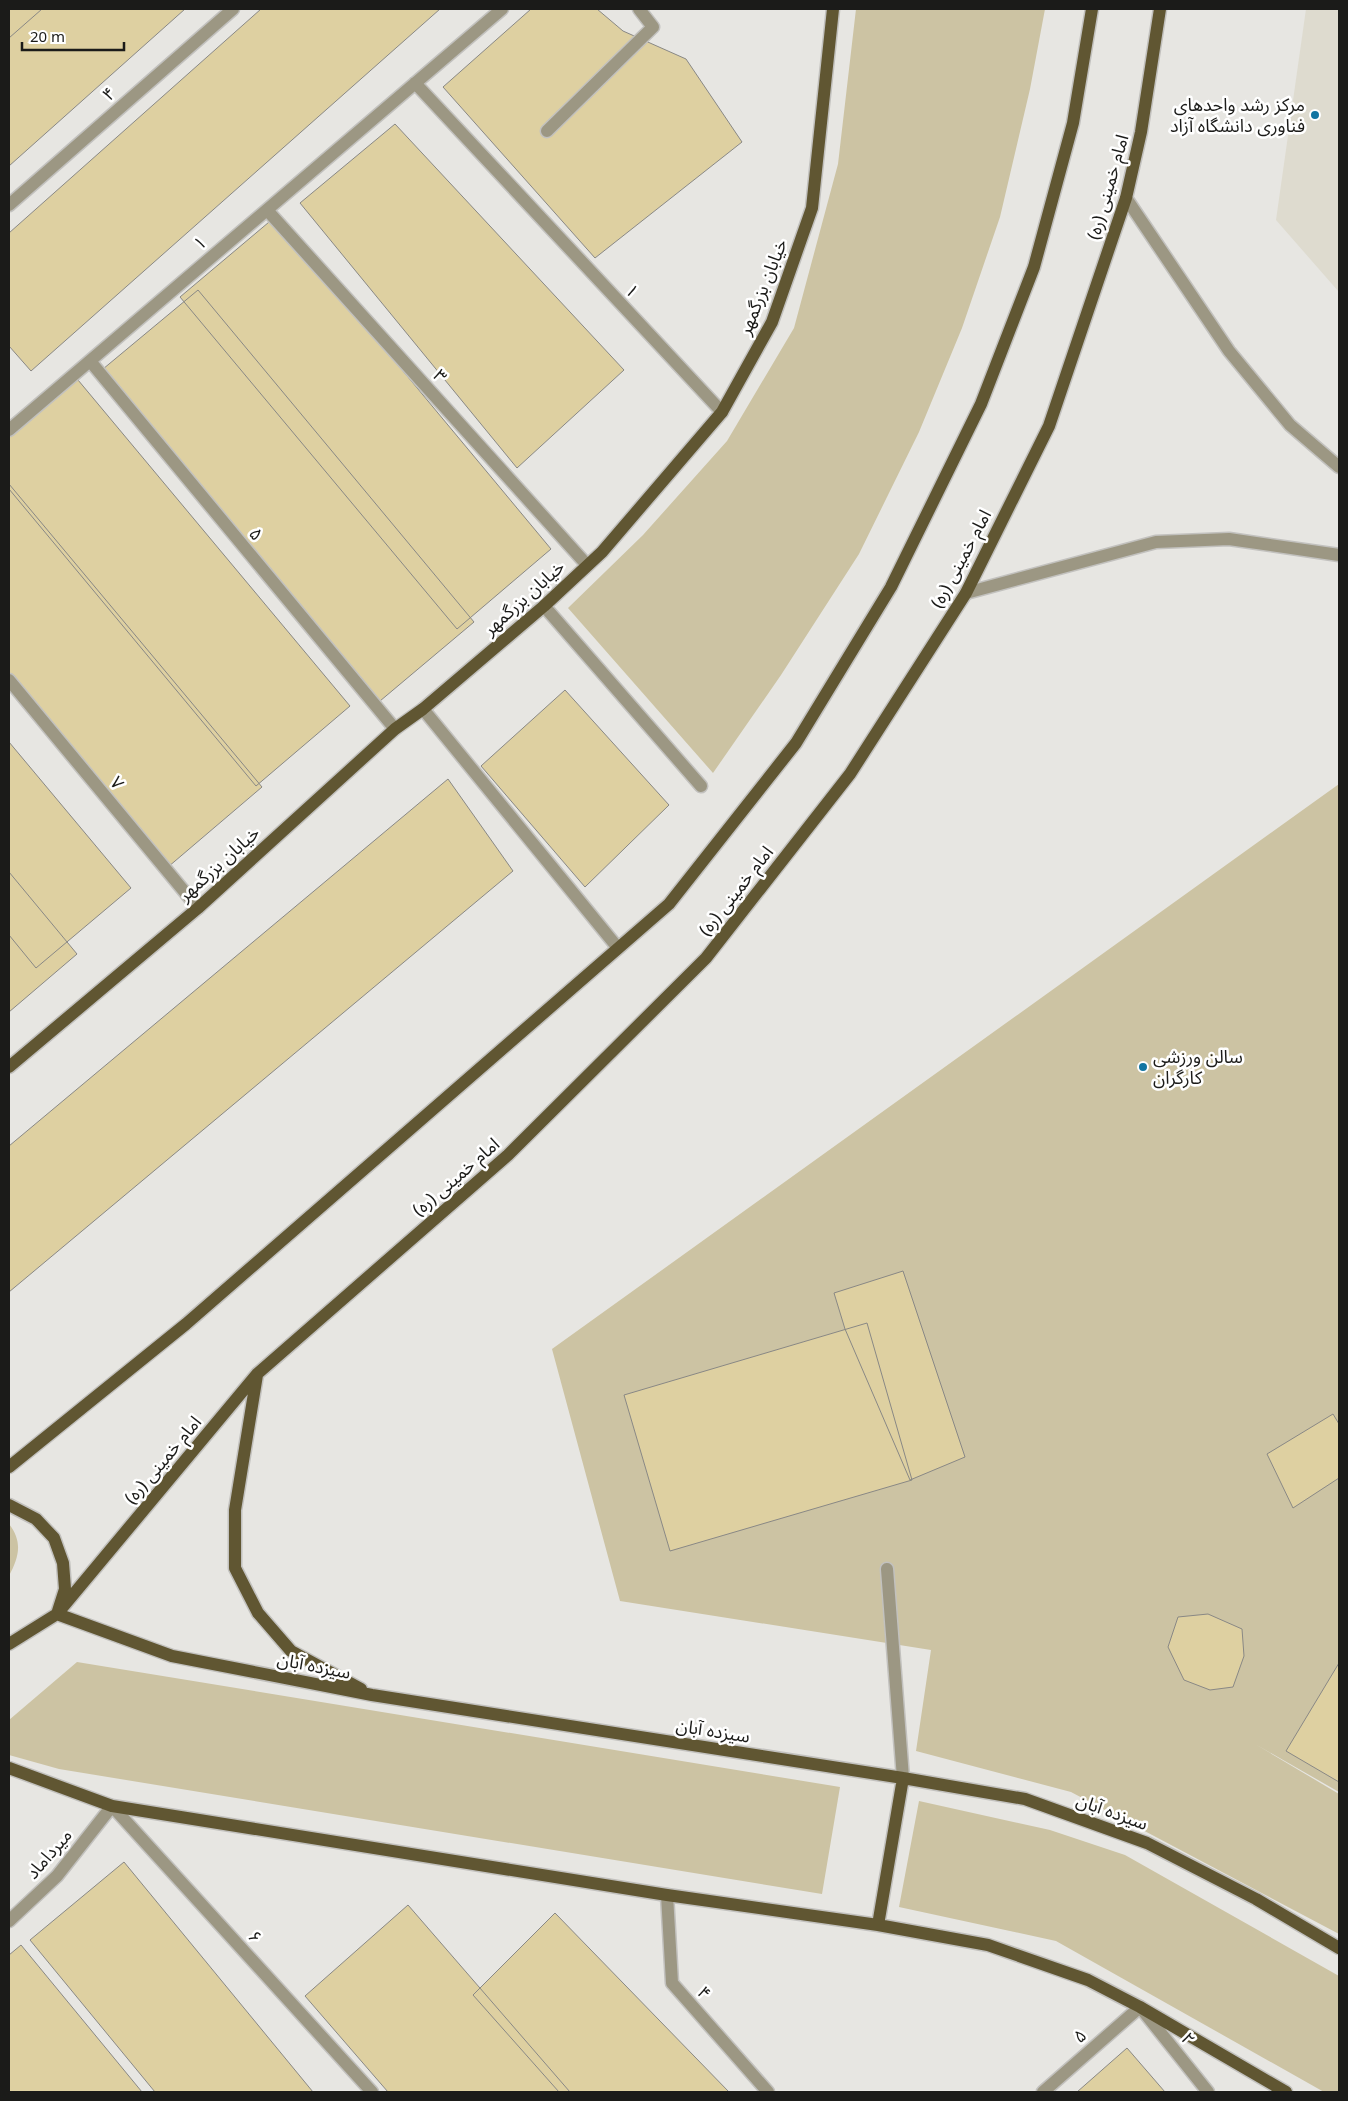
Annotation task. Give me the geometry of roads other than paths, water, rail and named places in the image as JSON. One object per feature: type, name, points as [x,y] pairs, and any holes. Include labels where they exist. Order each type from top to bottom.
[{"type":"main road","name":"خیابان بزرگمهر","points":[[9,1067],[198,908],[395,729],[423,709],[544,606],[602,552],[722,412],[772,322],[812,208],[833,9]]},
{"type":"main road","points":[[9,1467],[194,1317],[669,904],[796,743],[891,587],[981,404],[1034,267],[1073,123],[1092,9]]},
{"type":"main road","name":"امام خمینی (ره)","points":[[9,1644],[57,1614],[257,1374],[508,1155],[706,958],[850,774],[966,593],[1049,426],[1126,198],[1141,132],[1160,9]]},
{"type":"main road","points":[[257,1374],[235,1510],[235,1568],[258,1613],[291,1651],[372,1695]]},
{"type":"main road","points":[[9,1505],[36,1518],[54,1538],[63,1563],[65,1589],[57,1614]]},
{"type":"main road","name":"سیزده آبان","points":[[57,1614],[172,1656],[372,1695],[902,1778],[1026,1800],[1147,1843],[1256,1899],[1339,1948]]},
{"type":"main road","points":[[9,1768],[112,1806],[667,1895],[878,1925],[988,1944],[1088,1980],[1140,2007],[1286,2092]]},
{"type":"main road","points":[[878,1925],[902,1778]]},
{"type":"street","name":"۴","points":[[9,205],[233,9]]},
{"type":"street","name":"۱","points":[[9,430],[502,9]]},
{"type":"street","points":[[547,131],[653,28],[639,9]]},
{"type":"street","name":"۱","points":[[414,83],[722,412]]},
{"type":"street","points":[[1126,198],[1229,351],[1290,425],[1339,467]]},
{"type":"street","name":"۳","points":[[267,210],[586,565]]},
{"type":"street","name":"۵","points":[[90,361],[395,729]]},
{"type":"street","points":[[966,593],[1156,542],[1229,539],[1339,555]]},
{"type":"street","points":[[544,606],[701,786]]},
{"type":"street","name":"۷","points":[[9,680],[198,908]]},
{"type":"street","points":[[423,709],[618,948]]},
{"type":"street","points":[[887,1570],[902,1778]]},
{"type":"street","name":"میرداماد","points":[[9,1921],[56,1876],[112,1806]]},
{"type":"street","name":"۶","points":[[112,1806],[372,2092]]},
{"type":"street","name":"۴","points":[[667,1895],[672,1983],[768,2092]]},
{"type":"street","name":"۵","points":[[1043,2092],[1140,2007]]},
{"type":"street","name":"۲","points":[[1140,2007],[1208,2092]]},
{"type":"place","name":"مرکز رشد واحدهای فناوری دانشگاه آزاد","points":[[1315,115]]},
{"type":"place","name":"سالن ورزشی کارگران","points":[[1143,1067]]}]
